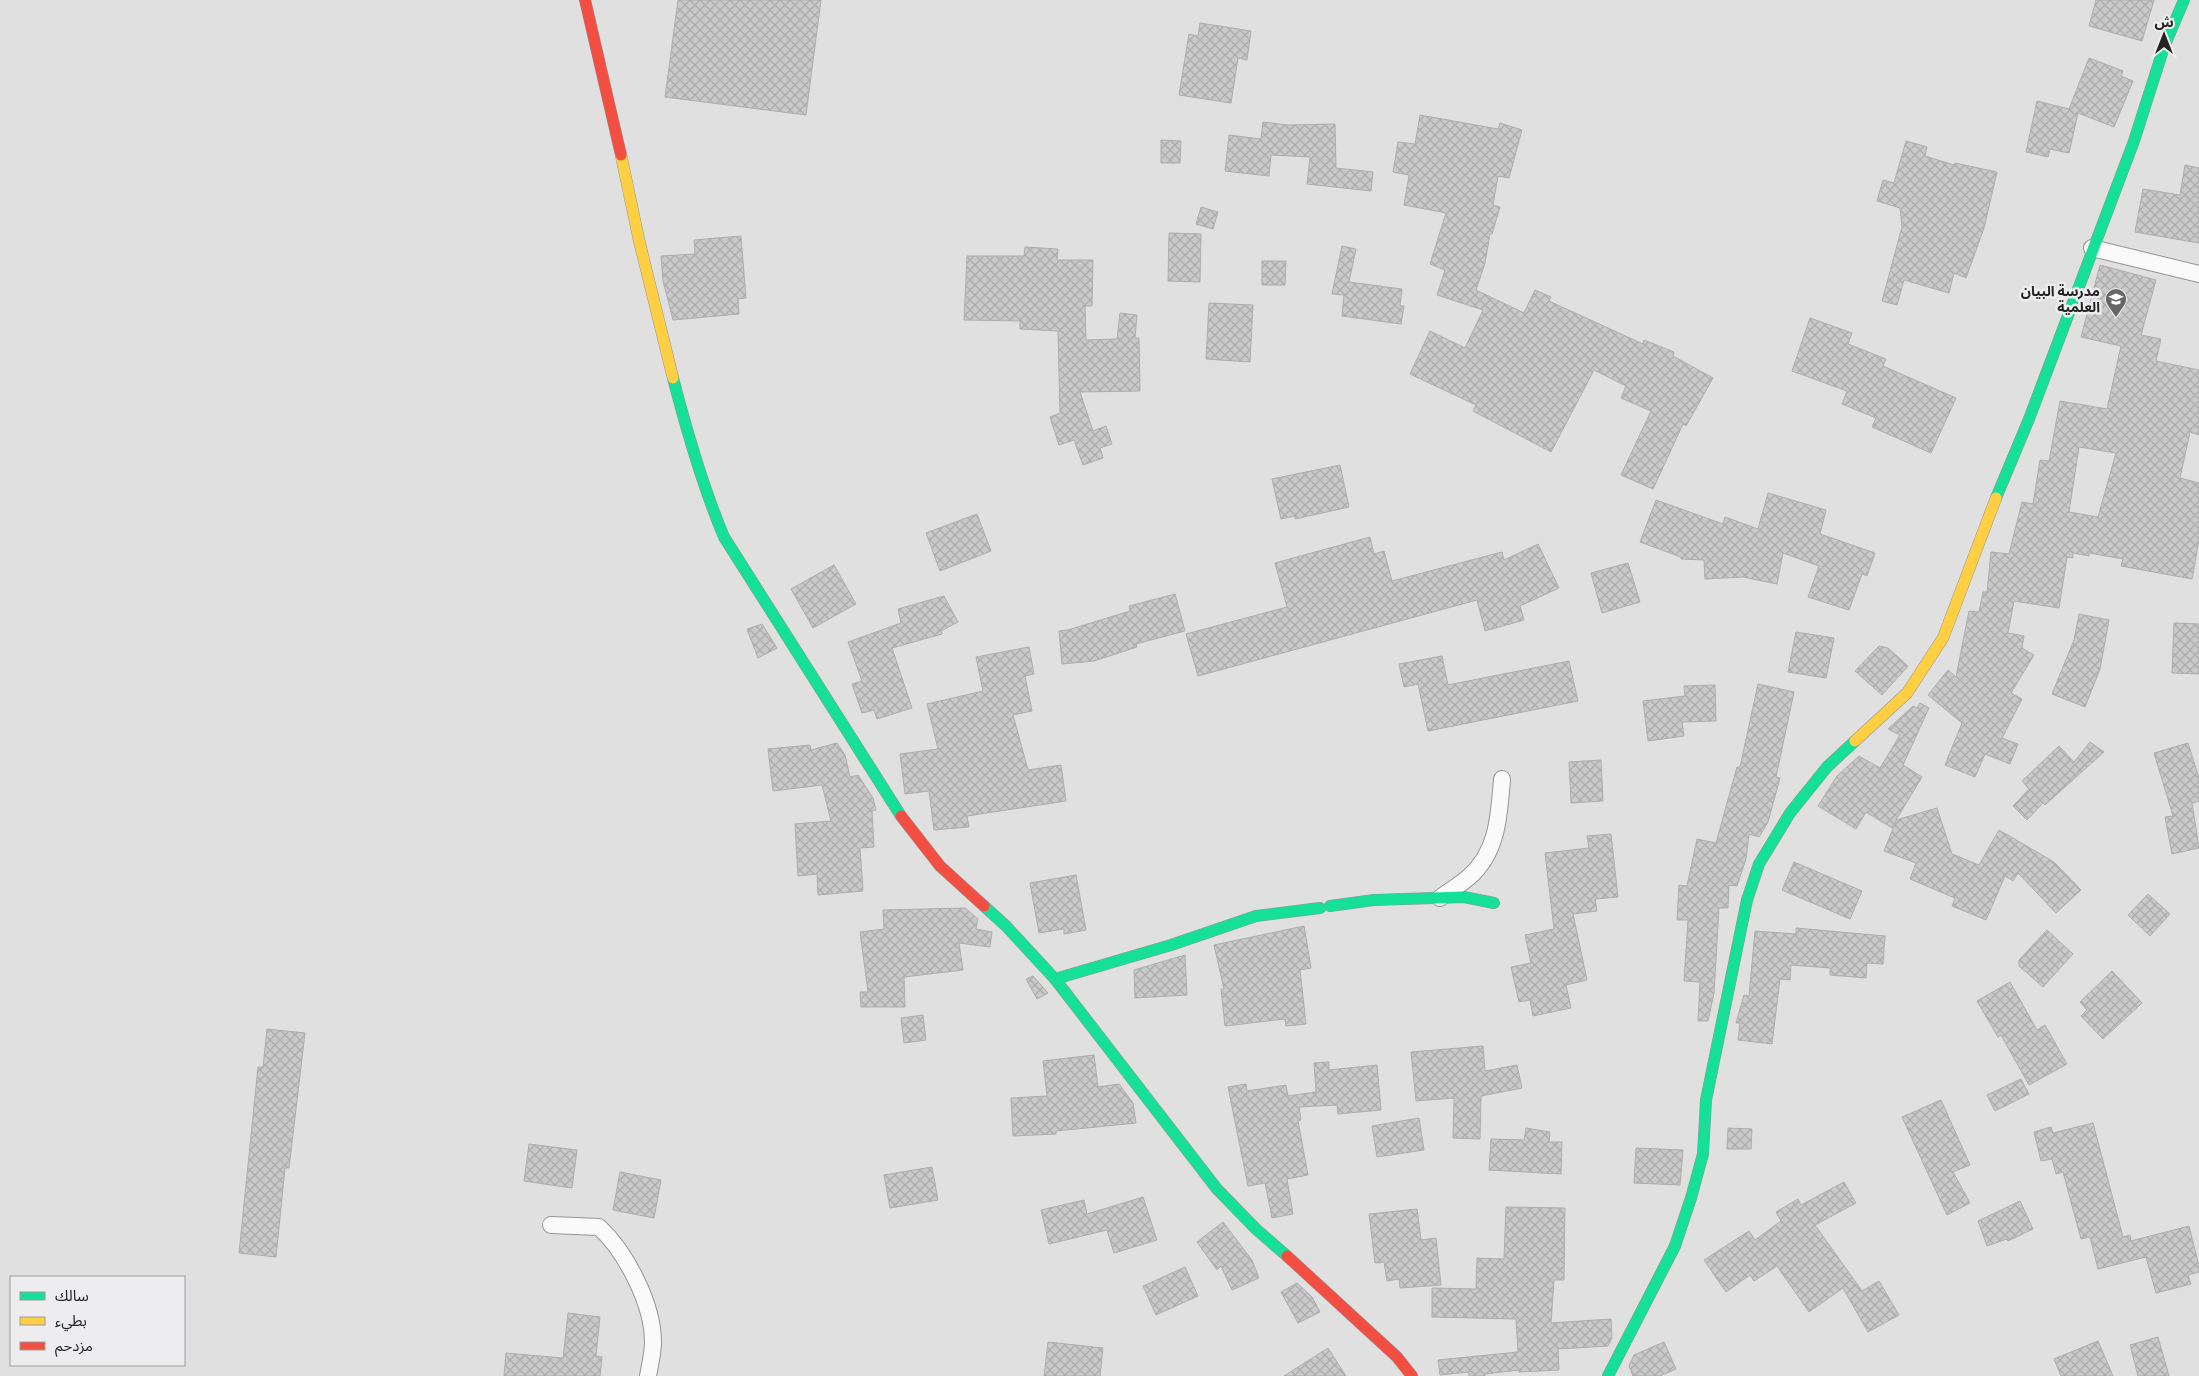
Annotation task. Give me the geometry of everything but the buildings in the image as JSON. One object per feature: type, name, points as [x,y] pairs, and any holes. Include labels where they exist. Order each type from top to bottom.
[{"type":"street","points":[[585,0],[610,100],[639,240],[688,436],[708,500],[724,537],[848,735],[909,828],[940,866],[1006,926],[1055,979],[1217,1189],[1256,1229],[1397,1357],[1412,1376]]},
{"type":"street","points":[[1608,1376],[1675,1246],[1691,1198],[1703,1154],[1706,1100],[1746,900],[1759,864],[1790,813],[1827,767],[1907,694],[1942,638],[1953,614],[1979,539],[2028,419],[2134,141],[2164,47],[2184,0]]},
{"type":"street","points":[[2092,248],[2199,274]]},
{"type":"street","points":[[1440,898],[1470,877],[1487,855],[1496,833],[1502,779]]},
{"type":"street","points":[[1055,979],[1171,945],[1256,916],[1374,900],[1464,897],[1494,903]]},
{"type":"street","points":[[551,1225],[598,1227],[610,1238],[641,1290],[650,1315],[653,1342],[648,1376]]},
{"type":"traffic: fast","points":[[1996,498],[2029,419],[2134,141],[2164,47],[2184,0]]},
{"type":"traffic: fast","points":[[673,378],[696,458],[724,537],[901,816]]},
{"type":"traffic: fast","points":[[1608,1376],[1675,1246],[1691,1198],[1703,1154],[1706,1100],[1747,900],[1759,864],[1790,813],[1827,767],[1855,741]]},
{"type":"traffic: fast","points":[[1330,906],[1374,900],[1464,897],[1494,903]]},
{"type":"traffic: fast","points":[[984,906],[1006,926],[1055,979],[1217,1189],[1256,1229],[1287,1256]]},
{"type":"traffic: fast","points":[[1055,979],[1171,945],[1256,916],[1320,908]]},
{"type":"traffic: slow","points":[[621,155],[639,240],[673,378]]},
{"type":"traffic: slow","points":[[1855,741],[1907,693],[1943,638],[1996,498]]},
{"type":"traffic: jam","points":[[585,0],[621,155]]},
{"type":"traffic: jam","points":[[901,816],[940,866],[984,906]]},
{"type":"traffic: jam","points":[[1287,1256],[1397,1357],[1412,1376]]},
{"type":"place","name":"مدرسة البيان العلمية","points":[[2116,318]]}]
